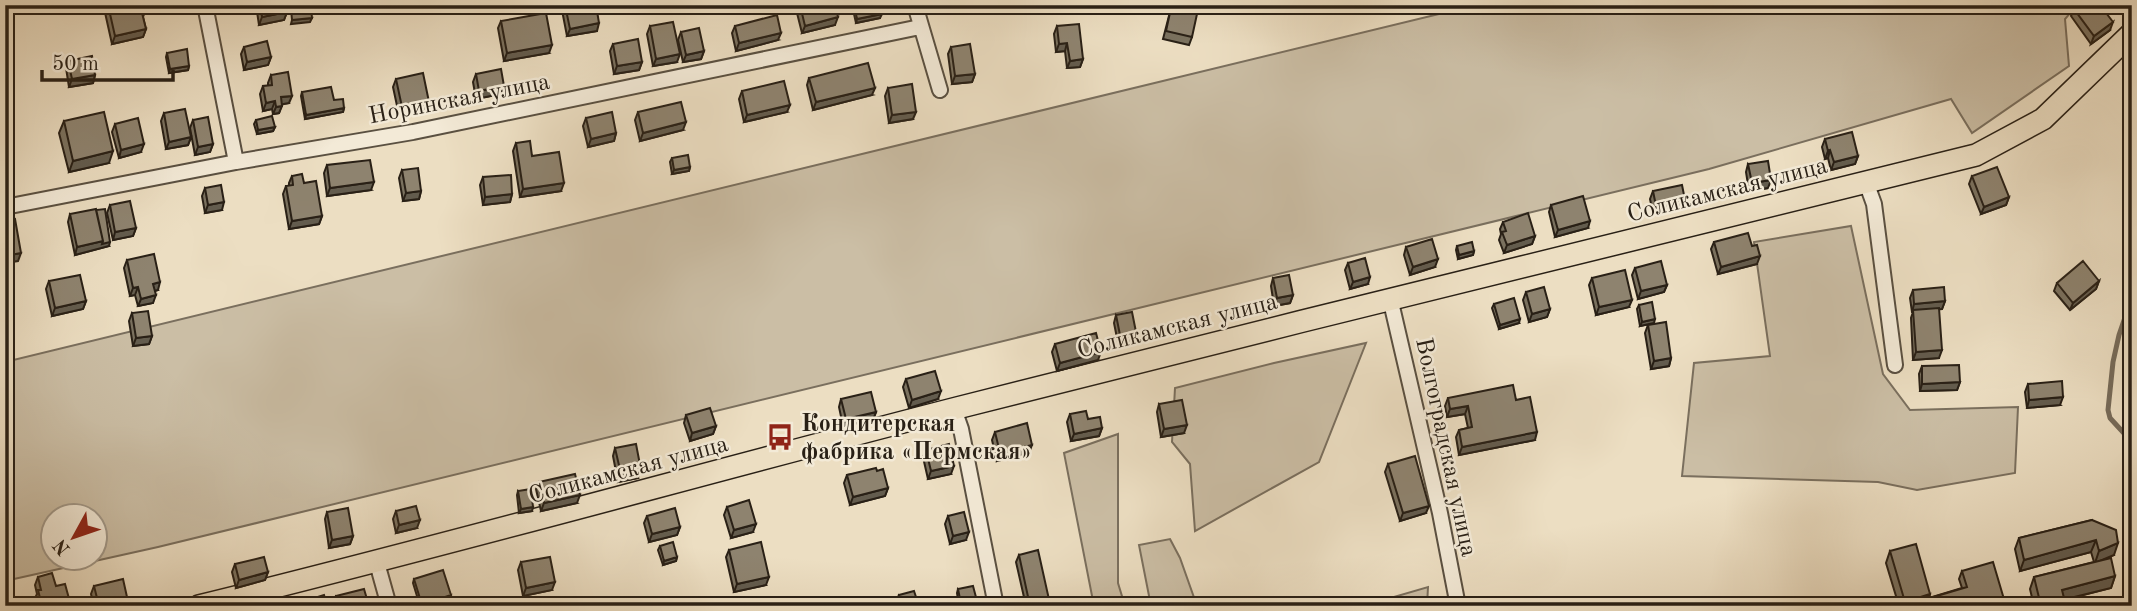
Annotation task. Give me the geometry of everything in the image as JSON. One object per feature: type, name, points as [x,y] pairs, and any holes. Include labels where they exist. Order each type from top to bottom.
[{"type":"main road","name":"Соликамская улица","points":[[199,606],[377,563],[954,409],[1976,155],[2043,119],[2132,33]]},
{"type":"street","points":[[205,5],[236,162]]},
{"type":"street","points":[[915,5],[940,90]]},
{"type":"street","name":"Норинская улица","points":[[5,207],[236,162],[413,132],[920,27]]},
{"type":"street","points":[[1866,182],[1874,204],[1895,365]]},
{"type":"street","name":"Волгоградская улица","points":[[1391,299],[1440,513],[1458,606]]},
{"type":"street","points":[[954,409],[961,429],[996,606]]},
{"type":"street","points":[[377,563],[389,606]]},
{"type":"shaded area","points":[[1476,5],[2077,5],[2065,19],[2069,66],[1972,133],[1951,99],[1709,169],[108,558],[108,503],[38,503],[38,572],[46,572],[5,581],[5,362]]},
{"type":"shaded area","points":[[1851,226],[1883,374],[1910,410],[2018,407],[2015,473],[1917,490],[1878,482],[1682,476],[1694,363],[1770,356],[1754,242]]},
{"type":"shaded area","points":[[1366,343],[1319,462],[1195,531],[1190,464],[1172,442],[1175,388]]},
{"type":"shaded area","points":[[1118,434],[1118,583],[1125,606],[1094,606],[1064,453]]},
{"type":"shaded area","points":[[1170,539],[1180,558],[1197,606],[1151,606],[1139,545]]},
{"type":"shaded area","points":[[1428,587],[1427,606],[1363,606]]},
{"type":"building","points":[[108,5],[144,5],[145,12],[142,13],[146,29],[115,36]]},
{"type":"building","points":[[260,5],[285,5],[287,12],[262,17]]},
{"type":"building","points":[[565,5],[596,5],[599,23],[570,29]]},
{"type":"building","points":[[800,5],[835,5],[838,17],[805,26]]},
{"type":"building","points":[[854,5],[880,5],[882,14],[857,19]]},
{"type":"building","points":[[2078,5],[2100,5],[2113,22],[2094,36],[2074,9]]},
{"type":"building","points":[[311,7],[312,18],[292,20],[291,9]]},
{"type":"building","points":[[1171,8],[1197,14],[1192,37],[1166,31]]},
{"type":"building","points":[[546,13],[552,45],[507,53],[501,21]]},
{"type":"building","points":[[777,15],[781,33],[739,43],[735,26]]},
{"type":"building","points":[[673,22],[680,54],[656,59],[650,26]]},
{"type":"building","points":[[1079,24],[1083,59],[1070,61],[1067,43],[1059,44],[1057,26]]},
{"type":"building","points":[[699,28],[704,51],[686,55],[681,32]]},
{"type":"building","points":[[638,39],[642,62],[617,66],[613,44]]},
{"type":"building","points":[[267,41],[271,57],[247,62],[244,47]]},
{"type":"building","points":[[970,44],[975,74],[955,76],[951,47]]},
{"type":"building","points":[[187,49],[189,66],[170,69],[167,53]]},
{"type":"building","points":[[92,56],[95,75],[72,79],[68,61]]},
{"type":"building","points":[[868,63],[875,88],[816,102],[809,78]]},
{"type":"building","points":[[501,69],[504,86],[479,91],[476,74]]},
{"type":"building","points":[[288,72],[292,96],[281,97],[282,106],[276,107],[275,101],[266,103],[263,86],[272,85],[271,75]]},
{"type":"building","points":[[423,73],[429,102],[402,107],[396,79]]},
{"type":"building","points":[[784,81],[790,105],[747,115],[742,91]]},
{"type":"building","points":[[912,84],[916,112],[892,115],[888,88]]},
{"type":"building","points":[[331,87],[334,100],[343,99],[344,108],[306,115],[302,92]]},
{"type":"building","points":[[681,102],[686,122],[643,133],[638,112]]},
{"type":"building","points":[[185,109],[191,137],[169,142],[164,113]]},
{"type":"building","points":[[104,112],[113,151],[73,161],[64,121]]},
{"type":"building","points":[[612,112],[616,133],[591,139],[586,118]]},
{"type":"building","points":[[272,116],[275,127],[258,130],[256,120]]},
{"type":"building","points":[[208,117],[213,144],[198,147],[193,120]]},
{"type":"building","points":[[138,118],[144,144],[121,150],[115,124]]},
{"type":"building","points":[[1852,132],[1858,156],[1834,162],[1825,139]]},
{"type":"building","points":[[530,141],[532,156],[559,152],[564,183],[523,189],[516,143]]},
{"type":"building","points":[[688,155],[690,167],[674,170],[672,158]]},
{"type":"building","points":[[370,160],[374,182],[330,188],[327,165]]},
{"type":"building","points":[[1768,161],[1771,180],[1752,183],[1748,164]]},
{"type":"building","points":[[1997,167],[2009,197],[1984,207],[1972,176]]},
{"type":"building","points":[[418,168],[421,191],[406,193],[402,170]]},
{"type":"building","points":[[302,174],[304,183],[316,181],[322,216],[292,221],[286,186],[293,185],[292,176]]},
{"type":"building","points":[[511,175],[512,194],[485,197],[483,177]]},
{"type":"building","points":[[221,185],[224,202],[208,205],[205,188]]},
{"type":"building","points":[[1682,185],[1685,200],[1656,206],[1653,191]]},
{"type":"building","points":[[1583,196],[1590,221],[1558,230],[1551,205]]},
{"type":"building","points":[[130,201],[136,228],[115,232],[110,205]]},
{"type":"building","points":[[96,209],[103,241],[77,247],[70,214]]},
{"type":"building","points":[[105,209],[110,242],[102,244],[96,210]]},
{"type":"building","points":[[1528,213],[1535,236],[1507,245],[1502,232],[1506,231],[1503,222]]},
{"type":"building","points":[[15,219],[21,253],[5,256],[5,221]]},
{"type":"building","points":[[1748,233],[1752,246],[1757,245],[1760,256],[1721,267],[1714,242]]},
{"type":"building","points":[[1432,239],[1438,259],[1413,267],[1406,247]]},
{"type":"building","points":[[1472,242],[1474,251],[1459,255],[1457,246]]},
{"type":"building","points":[[154,254],[160,282],[153,284],[156,295],[141,299],[138,287],[133,288],[127,260]]},
{"type":"building","points":[[1365,258],[1370,277],[1353,282],[1348,263]]},
{"type":"building","points":[[1661,261],[1667,285],[1641,291],[1635,268]]},
{"type":"building","points":[[2083,261],[2099,281],[2073,303],[2057,283]]},
{"type":"building","points":[[1625,270],[1632,300],[1599,307],[1592,278]]},
{"type":"building","points":[[80,275],[86,301],[55,308],[49,281]]},
{"type":"building","points":[[1289,275],[1293,295],[1277,298],[1273,278]]},
{"type":"building","points":[[1544,287],[1550,309],[1532,314],[1526,292]]},
{"type":"building","points":[[1944,287],[1945,301],[1914,304],[1913,290]]},
{"type":"building","points":[[1514,298],[1520,319],[1500,325],[1494,304]]},
{"type":"building","points":[[1652,302],[1655,319],[1642,322],[1639,305]]},
{"type":"building","points":[[1939,308],[1942,350],[1916,352],[1913,310]]},
{"type":"building","points":[[148,311],[152,336],[136,338],[132,313]]},
{"type":"building","points":[[1132,312],[1136,332],[1120,335],[1116,315]]},
{"type":"building","points":[[1666,322],[1671,358],[1654,361],[1648,325]]},
{"type":"building","points":[[1096,333],[1101,352],[1060,363],[1055,344]]},
{"type":"building","points":[[1959,365],[1960,382],[1922,384],[1922,366]]},
{"type":"building","points":[[935,371],[941,391],[912,400],[906,379]]},
{"type":"building","points":[[2062,381],[2063,397],[2029,400],[2028,384]]},
{"type":"building","points":[[1513,385],[1516,400],[1530,397],[1537,432],[1462,447],[1459,430],[1472,427],[1468,406],[1450,409],[1448,398]]},
{"type":"building","points":[[871,392],[876,412],[846,419],[841,399]]},
{"type":"building","points":[[1182,400],[1187,425],[1164,429],[1159,404]]},
{"type":"building","points":[[710,408],[716,426],[692,433],[686,415]]},
{"type":"building","points":[[1086,411],[1088,419],[1100,417],[1102,428],[1074,434],[1070,414]]},
{"type":"building","points":[[1027,423],[1032,445],[1000,453],[995,432]]},
{"type":"building","points":[[636,444],[641,470],[621,474],[615,448]]},
{"type":"building","points":[[949,444],[954,466],[931,471],[926,450]]},
{"type":"building","points":[[1415,456],[1429,506],[1403,513],[1388,464]]},
{"type":"building","points":[[876,468],[877,471],[883,469],[888,488],[853,497],[847,475]]},
{"type":"building","points":[[575,474],[580,495],[544,503],[539,482]]},
{"type":"building","points":[[531,489],[533,507],[521,509],[518,491]]},
{"type":"building","points":[[749,500],[756,524],[734,530],[727,507]]},
{"type":"building","points":[[416,506],[420,520],[399,525],[396,511]]},
{"type":"building","points":[[348,508],[353,536],[332,540],[327,512]]},
{"type":"building","points":[[675,508],[680,527],[652,534],[647,516]]},
{"type":"building","points":[[964,512],[969,532],[953,536],[948,516]]},
{"type":"building","points":[[2092,520],[2116,530],[2118,543],[2099,551],[2096,540],[2024,560],[2019,538]]},
{"type":"building","points":[[673,542],[677,557],[664,561],[660,546]]},
{"type":"building","points":[[761,542],[769,577],[737,584],[729,550]]},
{"type":"building","points":[[1916,544],[1930,594],[1905,602],[1890,551]]},
{"type":"building","points":[[1038,550],[1050,604],[1030,606],[1019,555]]},
{"type":"building","points":[[264,557],[268,572],[239,580],[235,564]]},
{"type":"building","points":[[550,557],[555,582],[526,588],[521,562]]},
{"type":"building","points":[[2111,558],[2115,576],[2062,590],[2066,606],[2041,606],[2034,577]]},
{"type":"building","points":[[1993,562],[2006,606],[1903,606],[1967,587],[1962,571]]},
{"type":"building","points":[[443,570],[451,595],[422,605],[414,579]]},
{"type":"building","points":[[52,573],[56,586],[65,584],[71,606],[42,606],[38,577]]},
{"type":"building","points":[[123,579],[129,606],[99,606],[94,586]]},
{"type":"building","points":[[973,586],[977,601],[961,604],[958,589]]},
{"type":"building","points":[[364,589],[369,606],[338,606],[336,596]]},
{"type":"building","points":[[914,591],[918,603],[902,606],[899,595]]},
{"type":"building","points":[[324,595],[327,606],[295,604]]},
{"type":"waterway","points":[[2132,297],[2113,362],[2108,410],[2110,418],[2132,442]]},
{"type":"place","name":"Кондитерская фабрика «Пермская»","points":[[780,437]]}]
